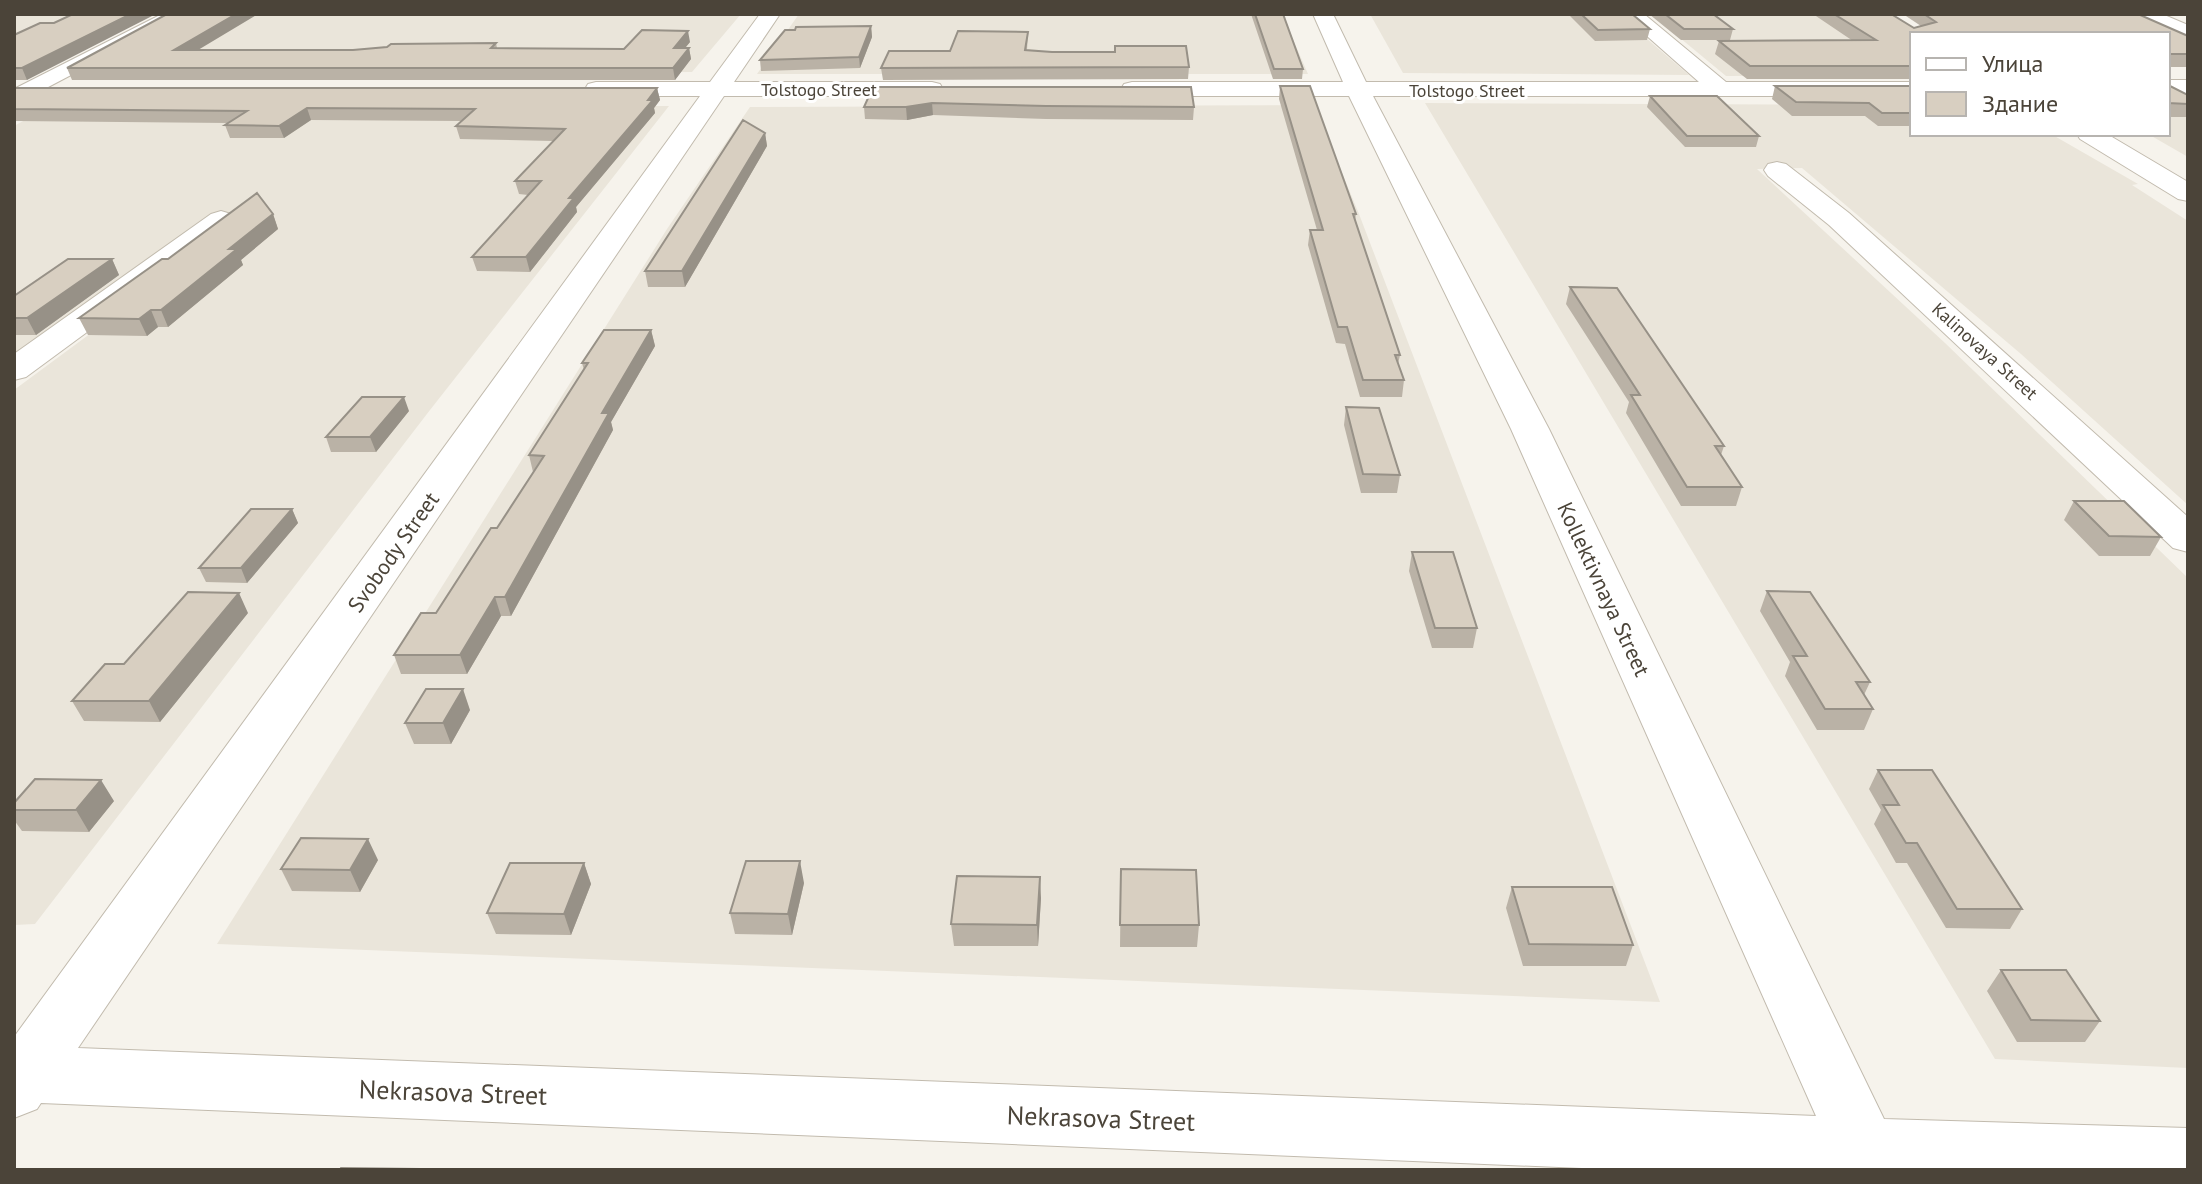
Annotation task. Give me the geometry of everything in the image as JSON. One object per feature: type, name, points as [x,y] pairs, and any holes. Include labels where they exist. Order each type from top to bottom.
[{"type":"street","points":[[19,92],[177,14]]},
{"type":"street","name":"Svobody Street","points":[[17,1079],[770,14]]},
{"type":"street","name":"Kollektivnaya Street","points":[[1323,14],[1358,90],[1530,429],[1869,1160]]},
{"type":"street","points":[[1632,14],[1722,90]]},
{"type":"street","points":[[2145,14],[2188,33]]},
{"type":"street","points":[[19,92],[77,89]]},
{"type":"street","name":"Tolstogo Street","points":[[578,89],[959,89]]},
{"type":"street","name":"Tolstogo Street","points":[[1102,89],[1910,89]]},
{"type":"street","points":[[2092,136],[2188,193]]},
{"type":"street","name":"Kalinovaya Street","points":[[1777,170],[1839,219],[2188,539]]},
{"type":"street","points":[[14,370],[221,220]]},
{"type":"street","name":"Nekrasova Street","points":[[17,1079],[1869,1160],[2188,1159]]},
{"type":"shaded area","points":[[14,14],[136,14],[14,75]]},
{"type":"shaded area","points":[[213,14],[741,14],[692,72],[96,76]]},
{"type":"shaded area","points":[[799,14],[1282,14],[1308,74],[757,74]]},
{"type":"shaded area","points":[[1370,14],[1618,14],[1689,75],[1403,73]]},
{"type":"shaded area","points":[[1651,14],[1861,14],[1910,73],[1910,75],[1726,76]]},
{"type":"shaded area","points":[[2170,100],[2188,100],[2188,157],[2151,136],[2170,136]]},
{"type":"shaded area","points":[[1425,103],[1910,105],[1910,136],[2054,136],[2138,184],[2132,185],[2188,221],[2188,505],[2021,354],[1802,168],[1757,169],[1945,343],[2188,578],[2188,1068],[1995,1059]]},
{"type":"shaded area","points":[[1314,105],[1359,214],[1660,1002],[217,944],[667,229],[750,107]]},
{"type":"shaded area","points":[[669,106],[430,410],[35,924],[14,925],[14,390],[171,274],[14,359],[14,126],[49,107]]},
{"type":"building","points":[[73,14],[131,14],[22,68],[14,68],[14,35],[40,23],[54,23]]},
{"type":"building","points":[[167,14],[236,14],[174,50],[353,50],[391,44],[496,43],[491,48],[624,49],[642,30],[688,31],[674,48],[689,48],[673,68],[67,68]]},
{"type":"building","points":[[1255,14],[1283,14],[1303,69],[1274,69]]},
{"type":"building","points":[[1581,14],[1632,14],[1650,29],[1598,30]]},
{"type":"building","points":[[1665,14],[1713,14],[1733,29],[1684,29]]},
{"type":"building","points":[[1834,14],[1891,14],[1914,28],[1936,22],[1924,14],[2138,14],[2188,36],[2188,54],[2170,54],[2170,32],[1910,32],[1910,66],[1750,66],[1719,41],[1876,40]]},
{"type":"building","points":[[871,26],[859,57],[760,60],[785,30],[795,30],[796,27]]},
{"type":"building","points":[[958,31],[1028,32],[1025,50],[1052,52],[1115,52],[1115,46],[1186,46],[1189,67],[881,68],[889,51],[950,51]]},
{"type":"building","points":[[1280,86],[1310,86],[1356,214],[1353,214],[1400,355],[1395,355],[1404,380],[1363,380],[1347,327],[1338,327],[1310,230],[1323,230]]},
{"type":"building","points":[[1775,86],[1910,86],[1910,113],[1882,113],[1869,103],[1796,102]]},
{"type":"building","points":[[2170,86],[2188,95],[2188,104],[2170,103]]},
{"type":"building","points":[[873,87],[1191,87],[1194,107],[932,103],[906,107],[864,107]]},
{"type":"building","points":[[14,88],[657,88],[648,100],[653,100],[569,198],[574,198],[526,257],[472,257],[541,181],[515,181],[565,129],[456,126],[475,109],[307,108],[279,126],[225,125],[247,111],[14,109]]},
{"type":"building","points":[[1650,96],[1717,96],[1759,136],[1687,136]]},
{"type":"building","points":[[743,120],[765,133],[682,271],[645,271]]},
{"type":"building","points":[[257,193],[273,214],[229,249],[237,249],[161,310],[151,310],[139,319],[79,318],[162,259],[168,259]]},
{"type":"building","points":[[68,259],[112,259],[27,318],[14,318],[14,296]]},
{"type":"building","points":[[1570,287],[1617,288],[1724,446],[1715,446],[1742,487],[1687,487],[1631,395],[1640,395]]},
{"type":"building","points":[[604,330],[651,330],[602,413],[609,413],[505,597],[495,597],[460,655],[394,655],[421,613],[436,613],[491,528],[497,528],[544,456],[529,455],[588,363],[582,363]]},
{"type":"building","points":[[362,397],[404,397],[370,437],[326,437]]},
{"type":"building","points":[[1346,407],[1379,408],[1400,475],[1363,474]]},
{"type":"building","points":[[2074,501],[2124,501],[2161,537],[2109,536]]},
{"type":"building","points":[[251,509],[292,509],[241,568],[199,568]]},
{"type":"building","points":[[1412,552],[1453,552],[1477,628],[1435,628]]},
{"type":"building","points":[[1767,591],[1810,592],[1870,682],[1856,682],[1873,709],[1825,709],[1793,656],[1807,656]]},
{"type":"building","points":[[188,592],[239,593],[149,701],[72,701],[105,664],[124,664]]},
{"type":"building","points":[[426,689],[463,689],[443,723],[405,723]]},
{"type":"building","points":[[1878,770],[1932,770],[2022,909],[1957,909],[1917,843],[1906,843],[1883,805],[1899,805]]},
{"type":"building","points":[[35,779],[101,780],[76,810],[14,810],[14,803]]},
{"type":"building","points":[[301,838],[368,839],[350,870],[281,869]]},
{"type":"building","points":[[746,861],[800,861],[788,914],[730,913]]},
{"type":"building","points":[[510,863],[584,863],[564,914],[487,913]]},
{"type":"building","points":[[1121,869],[1196,870],[1199,925],[1120,925]]},
{"type":"building","points":[[957,876],[1040,877],[1037,925],[951,924]]},
{"type":"building","points":[[1512,887],[1612,887],[1633,945],[1529,944]]},
{"type":"building","points":[[2001,970],[2066,970],[2100,1021],[2031,1020]]},
{"type":"building","points":[[341,1168],[418,1169],[340,1170]]}]
